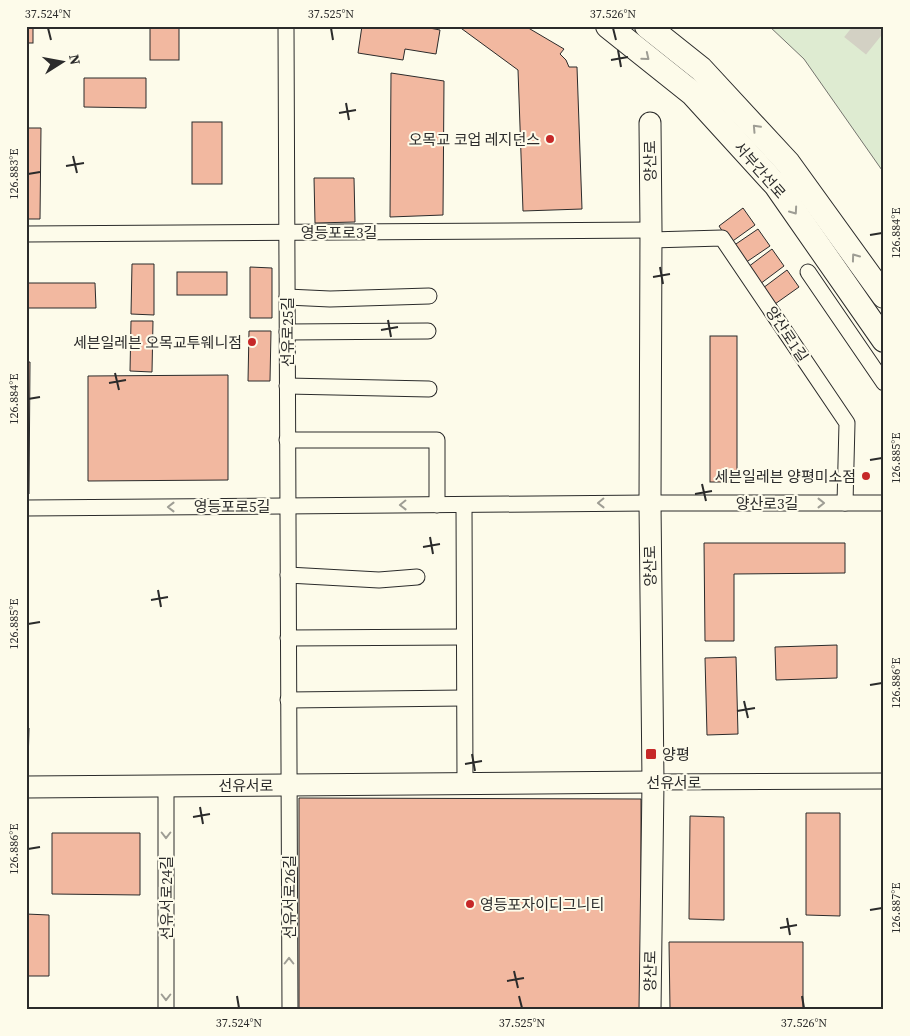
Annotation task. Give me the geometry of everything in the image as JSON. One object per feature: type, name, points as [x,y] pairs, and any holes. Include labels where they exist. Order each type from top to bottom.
[{"type":"main road","name":"서부간선로","points":[[608,26],[692,93],[776,185],[884,340]]},
{"type":"main road","name":"서부간선로","points":[[647,26],[701,69],[788,163],[884,296]]},
{"type":"street","name":"선유로25길","points":[[286,26],[288,785]]},
{"type":"street","name":"양산로","points":[[650,123],[650,503],[653,782],[650,1010]]},
{"type":"street","name":"영등포로3길","points":[[26,234],[287,232],[651,235]]},
{"type":"street","name":"양산로1길","points":[[651,235],[722,238],[847,423],[846,503]]},
{"type":"street","points":[[808,272],[884,383]]},
{"type":"street","points":[[287,297],[429,296]]},
{"type":"street","points":[[287,332],[428,332]]},
{"type":"street","points":[[287,386],[429,389]]},
{"type":"street","points":[[287,440],[437,440],[437,505]]},
{"type":"street","name":"양산로3길","points":[[650,503],[884,503]]},
{"type":"street","name":"영등포로5길","points":[[26,508],[650,503]]},
{"type":"street","points":[[464,505],[465,783]]},
{"type":"street","points":[[288,575],[380,580],[417,577]]},
{"type":"street","points":[[288,638],[464,637]]},
{"type":"street","points":[[288,700],[464,698]]},
{"type":"street","name":"선유서로","points":[[26,787],[884,781]]},
{"type":"street","name":"선유서로26길","points":[[288,785],[290,1010]]},
{"type":"street","name":"선유서로24길","points":[[166,786],[166,1010]]},
{"type":"green space","points":[[769,26],[884,26],[884,173],[804,59]]},
{"type":"building","points":[[26,26],[33,26],[33,43],[26,43]]},
{"type":"building","points":[[150,26],[179,26],[179,60],[150,60]]},
{"type":"building","points":[[362,26],[419,26],[440,30],[436,54],[405,49],[403,60],[358,53]]},
{"type":"building","name":"오목교 코업 레지던스","points":[[458,26],[525,26],[564,49],[560,54],[566,60],[569,67],[577,67],[582,209],[523,211],[518,70]]},
{"type":"building","points":[[391,73],[444,81],[443,215],[390,217]]},
{"type":"building","points":[[84,78],[146,78],[146,108],[84,107]]},
{"type":"building","points":[[192,122],[222,122],[222,184],[192,184]]},
{"type":"building","points":[[26,128],[41,128],[40,219],[26,219]]},
{"type":"building","points":[[314,178],[354,178],[355,222],[315,223]]},
{"type":"building","points":[[743,208],[755,225],[730,243],[719,226]]},
{"type":"building","points":[[758,229],[770,246],[745,263],[733,246]]},
{"type":"building","points":[[772,249],[784,266],[760,284],[748,267]]},
{"type":"building","points":[[132,264],[154,264],[154,315],[131,314]]},
{"type":"building","points":[[250,267],[272,268],[272,318],[250,318]]},
{"type":"building","points":[[787,270],[799,287],[775,304],[763,288]]},
{"type":"building","points":[[177,272],[227,272],[227,295],[177,295]]},
{"type":"building","points":[[26,283],[95,283],[96,308],[26,308]]},
{"type":"building","points":[[131,321],[153,321],[152,372],[130,371]]},
{"type":"building","points":[[249,331],[271,331],[270,381],[248,381]]},
{"type":"building","points":[[710,336],[737,336],[737,482],[710,482]]},
{"type":"building","points":[[26,362],[30,362],[29,494],[26,494]]},
{"type":"building","points":[[228,375],[228,480],[88,481],[88,376]]},
{"type":"building","points":[[704,543],[845,543],[845,573],[734,574],[734,641],[705,641]]},
{"type":"building","points":[[837,645],[837,678],[776,680],[775,647]]},
{"type":"building","points":[[736,657],[738,734],[707,735],[705,658]]},
{"type":"building","points":[[26,728],[29,728],[28,765],[26,765]]},
{"type":"building","name":"영등포자이디그니티","points":[[299,798],[641,799],[641,1010],[299,1010]]},
{"type":"building","points":[[806,813],[840,813],[840,916],[806,915]]},
{"type":"building","points":[[690,816],[724,817],[724,920],[689,919]]},
{"type":"building","points":[[52,833],[140,833],[140,895],[52,894]]},
{"type":"building","points":[[26,914],[49,915],[49,976],[26,976]]},
{"type":"building","points":[[669,942],[803,942],[803,1009],[670,1009]]},
{"type":"tunnel","points":[[853,26],[884,51]]},
{"type":"place","name":"오목교 코업 레지던스","points":[[550,139]]},
{"type":"place","name":"세븐일레븐 오목교투웨니점","points":[[252,342]]},
{"type":"place","name":"세븐일레븐 양평미소점","points":[[866,476]]},
{"type":"place","name":"양평","points":[[651,754]]},
{"type":"place","name":"영등포자이디그니티","points":[[470,904]]}]
